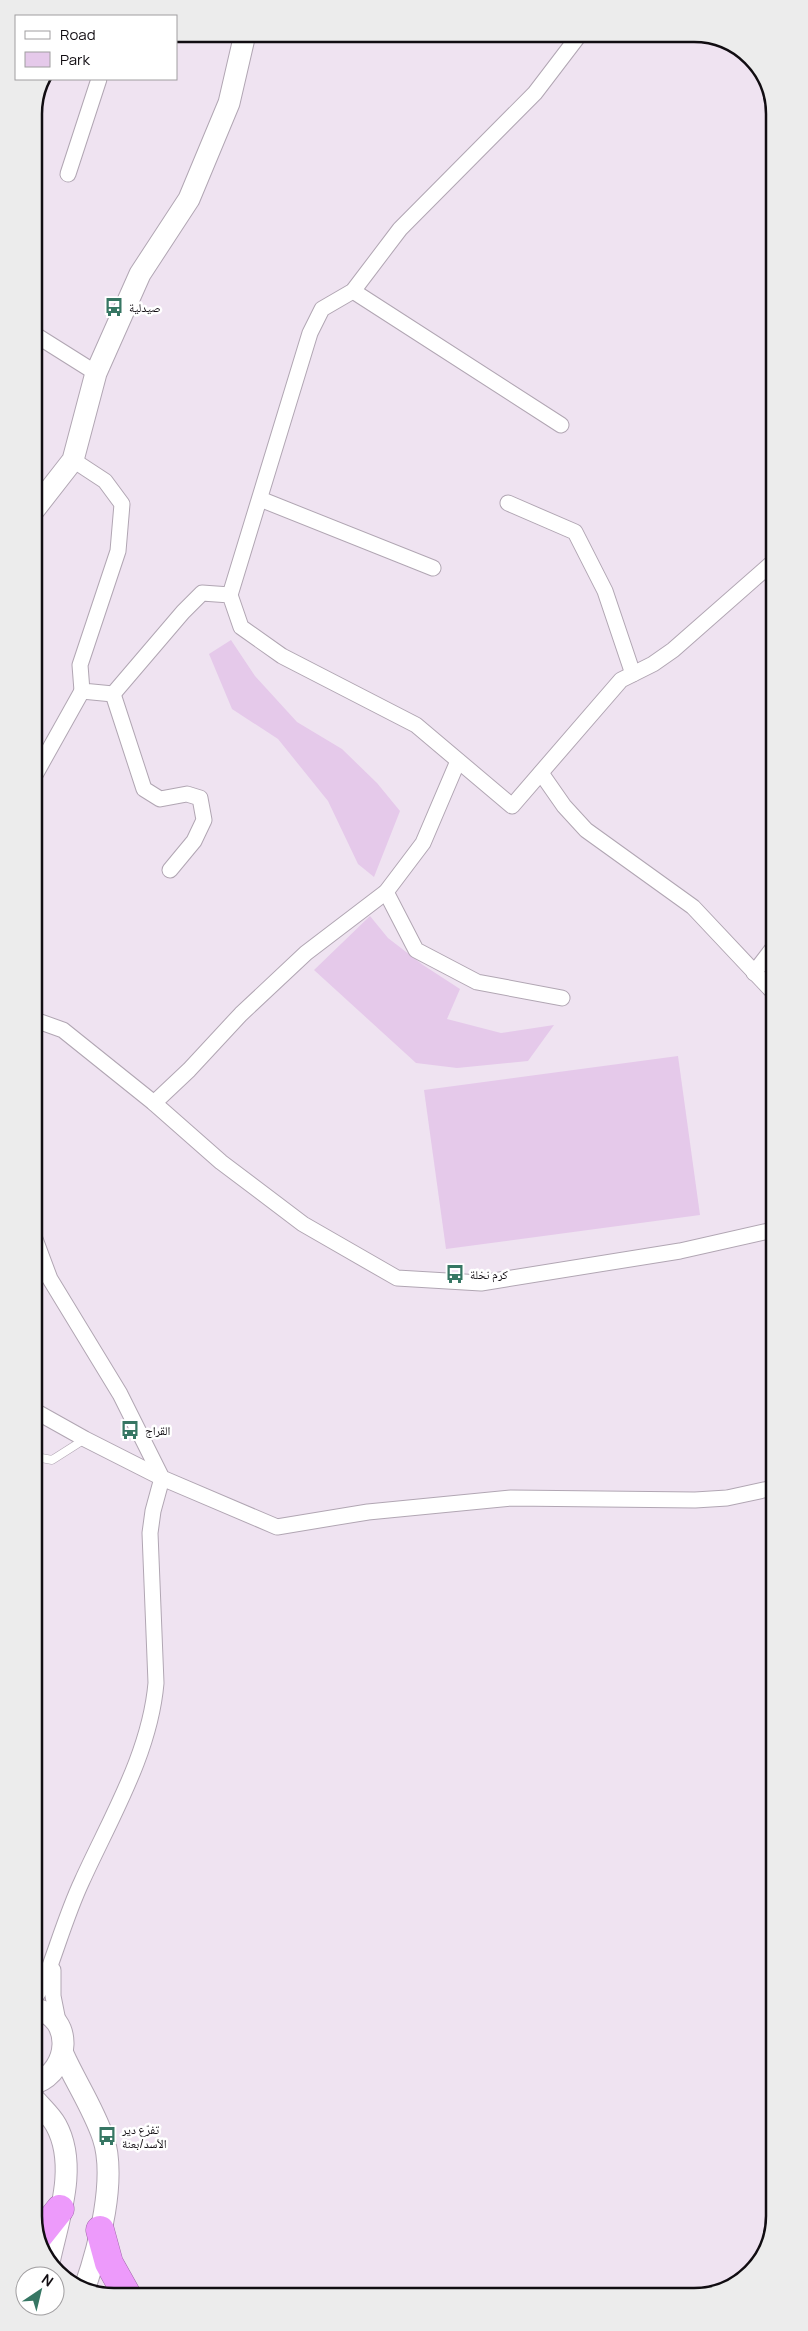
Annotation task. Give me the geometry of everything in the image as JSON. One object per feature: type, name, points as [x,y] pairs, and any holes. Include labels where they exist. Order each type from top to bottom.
[{"type":"highway","points":[[44,2229],[60,2209]]},
{"type":"highway","points":[[100,2230],[109,2263],[123,2288]]},
{"type":"main road","points":[[42,500],[73,460],[96,373],[140,274],[189,199],[228,103],[243,42]]},
{"type":"main road","points":[[42,2012],[51,2017],[59,2028],[63,2040],[63,2054],[59,2064],[52,2074],[42,2080]]},
{"type":"main road","points":[[63,2054],[103,2138],[107,2163],[100,2230],[86,2283]]},
{"type":"main road","points":[[42,2108],[56,2126],[67,2158],[60,2209],[52,2250]]},
{"type":"street","points":[[573,43],[535,92],[400,229],[353,291],[322,309],[310,332],[230,595],[241,627],[282,656],[416,725],[512,806],[621,680],[673,650],[766,567]]},
{"type":"street","points":[[68,174],[99,80]]},
{"type":"street","points":[[353,291],[561,425]]},
{"type":"street","points":[[42,339],[96,373]]},
{"type":"street","points":[[42,762],[82,691],[80,665],[118,552],[122,504],[105,481],[73,460]]},
{"type":"street","points":[[260,499],[433,568]]},
{"type":"street","points":[[508,503],[575,532],[606,591],[633,674]]},
{"type":"street","points":[[112,694],[183,612],[202,593],[230,595]]},
{"type":"street","points":[[82,691],[112,694]]},
{"type":"street","points":[[112,694],[144,789],[160,799],[187,794],[200,798],[204,820],[194,841],[170,870]]},
{"type":"street","points":[[154,1103],[189,1070],[241,1014],[299,960],[386,892],[422,843],[458,761]]},
{"type":"street","points":[[541,773],[564,806],[586,830],[693,908],[766,985]]},
{"type":"street","points":[[386,892],[416,950],[477,982],[562,998]]},
{"type":"street","points":[[754,973],[766,957]]},
{"type":"street","points":[[42,1022],[63,1030],[154,1103],[221,1162],[303,1224],[398,1278],[482,1283],[680,1250],[766,1232]]},
{"type":"street","points":[[42,1258],[50,1279],[120,1394],[162,1478],[153,1511],[150,1533],[156,1654],[154,1706],[142,1749],[69,1910],[42,1987]]},
{"type":"street","points":[[42,1414],[85,1439],[162,1478],[277,1527],[368,1512],[511,1498],[695,1500],[726,1498],[766,1489]]},
{"type":"street","points":[[55,1954],[53,1996],[59,2028]]},
{"type":"lane","points":[[42,1458],[52,1460],[85,1439]]},
{"type":"green space","points":[[231,640],[255,676],[297,722],[342,749],[377,783],[400,811],[374,877],[358,864],[328,801],[278,739],[232,709],[209,654]]},
{"type":"green space","points":[[370,916],[388,938],[423,965],[460,989],[447,1019],[501,1033],[554,1025],[528,1061],[457,1068],[416,1063],[314,970]]},
{"type":"green space","points":[[678,1056],[700,1215],[446,1249],[424,1090]]},
{"type":"place","name":"صيدلية","points":[[114,307]]},
{"type":"place","name":"كرم نخلة","points":[[455,1274]]},
{"type":"place","name":"القراج","points":[[130,1430]]},
{"type":"place","name":"تفرّع دير الأسد/بعنة","points":[[107,2136]]}]
